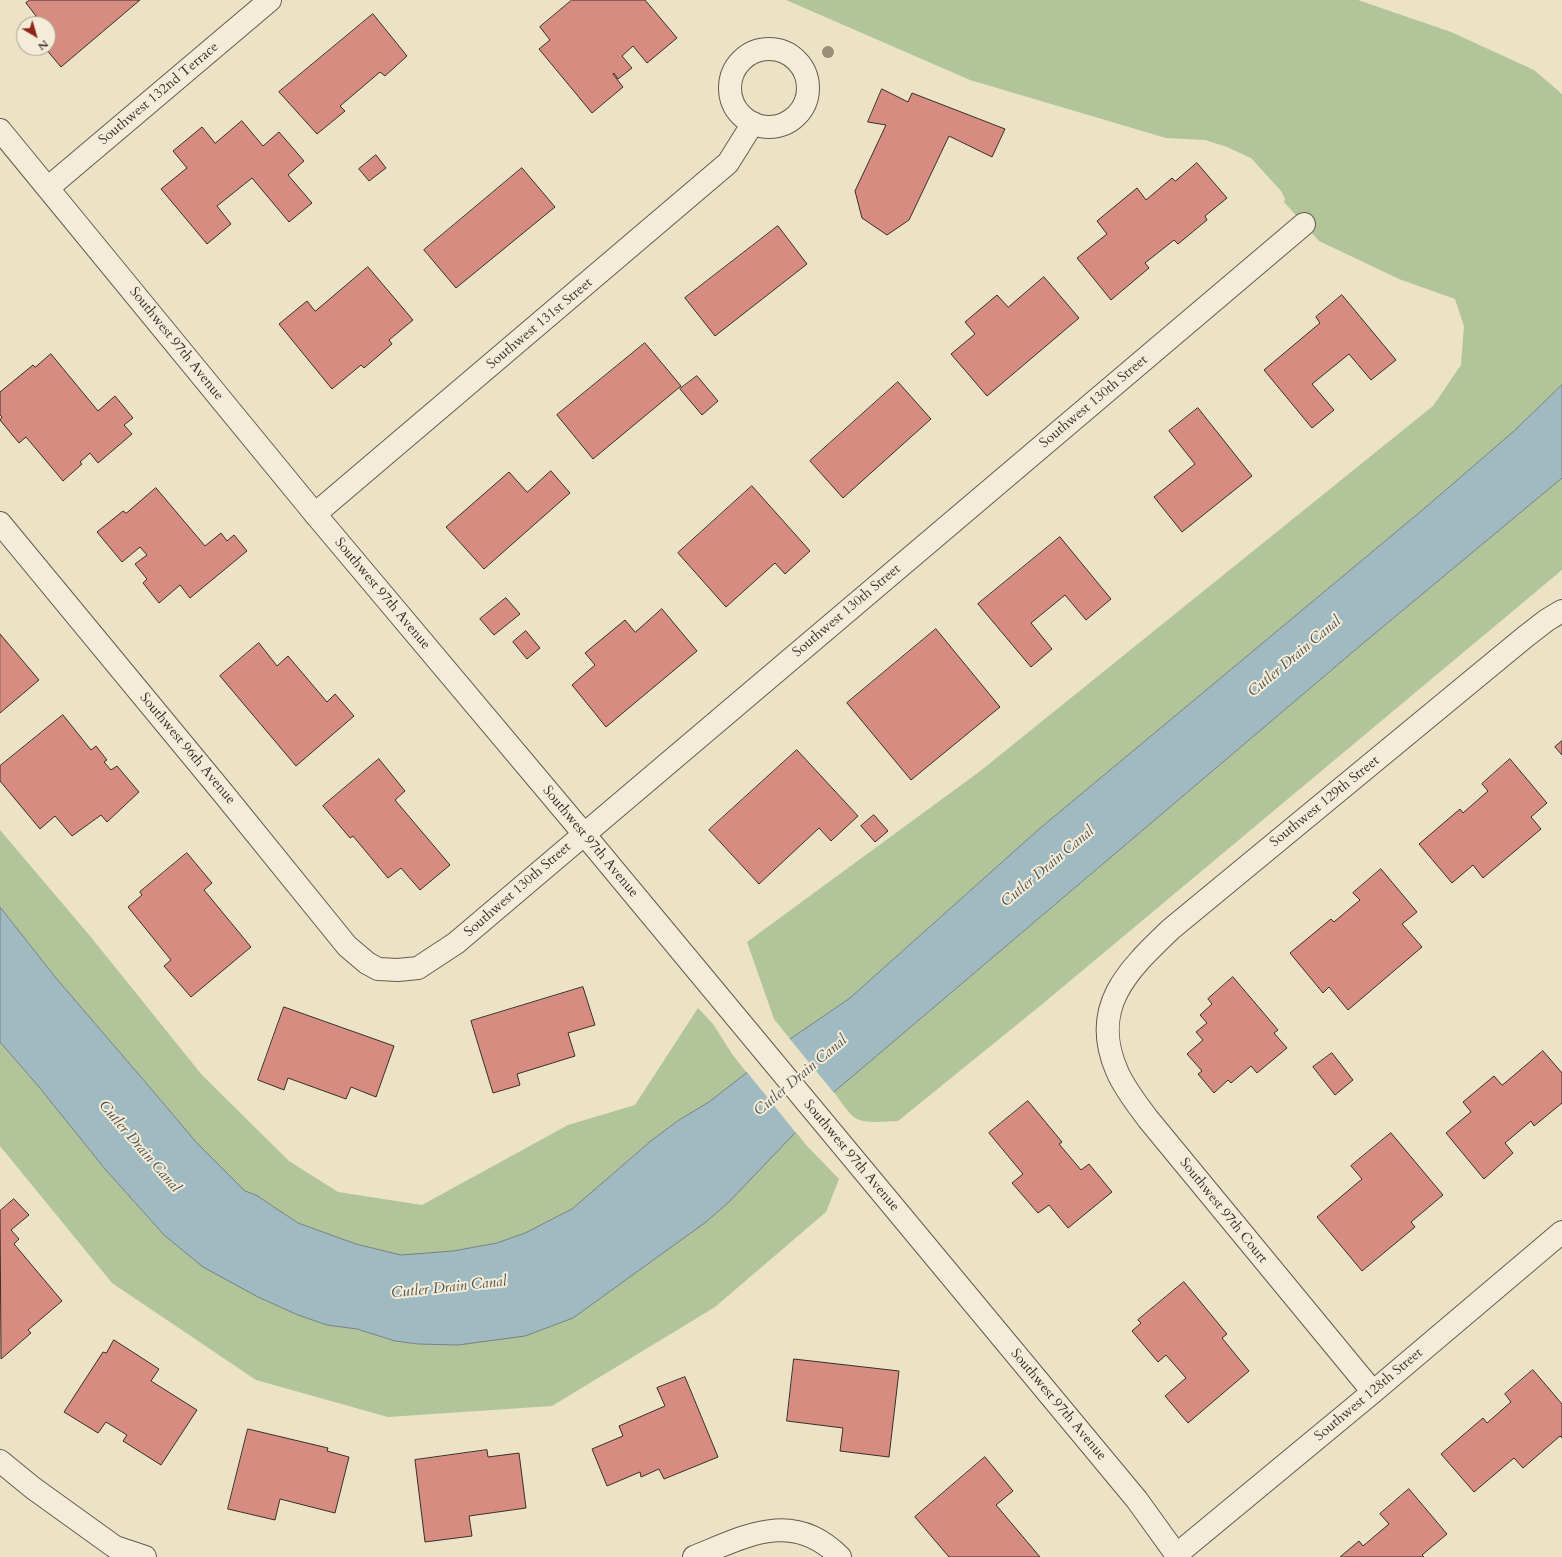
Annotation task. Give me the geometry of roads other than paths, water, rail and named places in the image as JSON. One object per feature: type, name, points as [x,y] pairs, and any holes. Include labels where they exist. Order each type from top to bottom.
[{"type":"street","name":"Southwest 132nd Terrace","points":[[49,187],[270,0]]},
{"type":"street","name":"Southwest 131st Street","points":[[315,514],[728,163],[752,123]]},
{"type":"street","name":"Southwest 97th Avenue","points":[[0,130],[49,187],[315,514],[584,834],[1136,1500],[1176,1556]]},
{"type":"street","name":"Southwest 130th Street","points":[[378,969],[398,970],[418,968],[456,943],[1304,224]]},
{"type":"street","name":"Southwest 96th Avenue","points":[[0,524],[223,792],[338,936],[355,954],[378,969]]},
{"type":"street","name":"Southwest 129th Street","points":[[1108,1012],[1121,985],[1131,969],[1171,929],[1525,637],[1547,620],[1562,611]]},
{"type":"street","name":"Southwest 97th Court","points":[[1108,1012],[1108,1035],[1111,1055],[1125,1086],[1144,1114],[1373,1392]]},
{"type":"street","name":"Southwest 128th Street","points":[[1176,1556],[1562,1232]]},
{"type":"street","points":[[0,1461],[112,1552],[145,1557]]},
{"type":"street","points":[[694,1557],[750,1534],[771,1530],[789,1530],[806,1534],[832,1549],[840,1557]]},
{"type":"water","name":"Cutler Drain Canal","points":[[1562,385],[1562,478],[1361,645],[834,1092],[729,1202],[706,1222],[573,1318],[525,1336],[458,1345],[418,1344],[395,1341],[357,1329],[327,1325],[298,1315],[258,1297],[203,1267],[164,1235],[105,1169],[39,1087],[0,1042],[0,907],[56,978],[196,1142],[245,1191],[256,1195],[298,1223],[356,1244],[401,1255],[453,1251],[497,1243],[525,1233],[572,1209],[652,1140],[679,1120],[709,1102],[790,1039],[850,998],[1038,830],[1426,507],[1514,431]]}]
